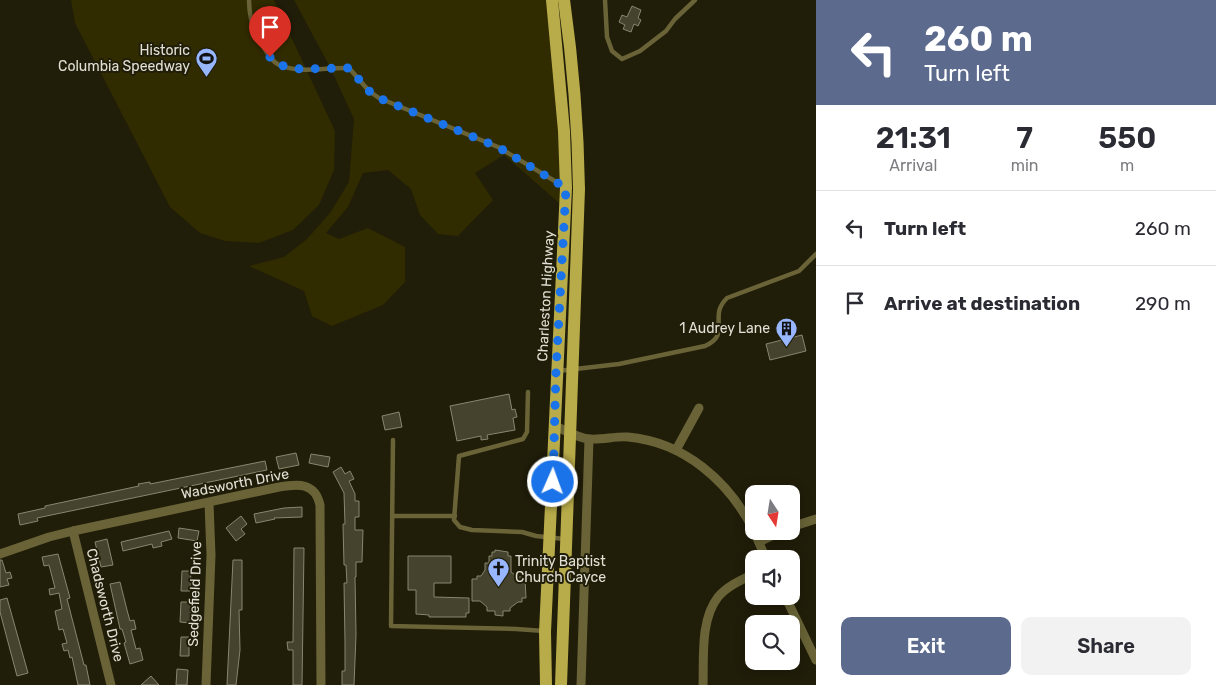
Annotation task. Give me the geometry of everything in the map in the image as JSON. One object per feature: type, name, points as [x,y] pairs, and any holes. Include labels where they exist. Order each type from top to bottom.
[{"type":"main road","name":"Charleston Highway","points":[[552,0],[564,131],[573,188],[571,433],[560,685]]},
{"type":"main road","name":"Charleston Highway","points":[[546,685],[545,632],[551,537],[556,371],[578,132],[564,0]]},
{"type":"street","points":[[676,450],[699,408]]},
{"type":"street","points":[[555,426],[589,440],[628,437],[652,441],[676,450],[700,464],[719,482],[730,494],[745,517]]},
{"type":"street","points":[[581,685],[589,440]]},
{"type":"street","name":"Wadsworth Drive","points":[[0,554],[73,531],[287,486],[304,486],[313,490],[318,497],[320,505],[321,685]]},
{"type":"street","name":"Sedgefield Drive","points":[[206,685],[211,555],[209,503]]},
{"type":"street","points":[[800,524],[816,518]]},
{"type":"street","name":"Chadsworth Drive","points":[[73,531],[111,685]]},
{"type":"street","points":[[762,550],[759,542],[763,540]]},
{"type":"street","points":[[703,685],[705,636],[707,620],[713,604],[724,591],[745,579]]},
{"type":"street","points":[[789,605],[816,660]]},
{"type":"lane","points":[[249,0],[249,11],[256,36],[270,57],[279,65],[300,69],[349,68],[369,91],[379,98],[498,147],[573,188]]},
{"type":"lane","points":[[605,0],[607,37],[612,51],[622,59],[640,51],[666,31],[675,19],[695,0]]},
{"type":"lane","points":[[556,371],[619,364],[705,346],[714,342],[718,335],[721,305],[727,298],[799,271],[816,254]]},
{"type":"lane","points":[[528,392],[527,432],[523,440],[459,456],[454,520],[460,527],[472,530],[522,532],[536,536],[566,539]]},
{"type":"lane","points":[[392,440],[391,626],[516,629],[545,632]]},
{"type":"lane","points":[[392,516],[454,516]]},
{"type":"shaded area","name":"Historic Columbia Speedway","points":[[71,0],[274,0],[335,131],[334,170],[319,205],[293,230],[259,243],[225,241],[200,233],[170,207],[75,23]]},
{"type":"shaded area","points":[[294,0],[552,0],[566,209],[504,155],[475,173],[493,200],[458,236],[438,234],[420,215],[411,189],[388,170],[363,173],[348,207],[326,233],[339,239],[368,228],[405,247],[405,282],[383,305],[332,326],[312,316],[304,291],[249,266],[284,257],[307,239],[330,213],[349,182],[354,119],[330,67]]},
{"type":"building","points":[[632,6],[641,10],[638,18],[641,20],[638,26],[634,24],[631,32],[623,29],[625,25],[619,22],[622,15],[627,17]]},
{"type":"building","name":"1 Audrey Lane","points":[[802,335],[806,351],[770,360],[766,344]]},
{"type":"building","points":[[509,394],[512,410],[515,409],[517,417],[513,418],[515,430],[487,435],[488,439],[481,440],[481,436],[457,441],[450,406]]},
{"type":"building","points":[[399,412],[402,427],[385,430],[382,416]]},
{"type":"building","points":[[296,453],[299,465],[279,469],[276,457]]},
{"type":"building","points":[[311,454],[330,457],[328,467],[309,463]]},
{"type":"building","points":[[265,461],[267,470],[37,518],[38,521],[20,525],[18,514],[45,508],[45,506],[139,486],[138,484],[150,482],[150,484]]},
{"type":"building","points":[[341,467],[345,474],[350,471],[354,479],[349,481],[355,494],[355,501],[359,501],[359,517],[355,517],[355,530],[363,530],[362,562],[356,562],[355,577],[356,635],[354,685],[342,685],[342,671],[345,671],[344,583],[347,583],[346,565],[344,565],[344,493],[333,472]]},
{"type":"building","points":[[302,507],[302,517],[274,518],[256,523],[254,514],[284,508]]},
{"type":"building","points":[[241,516],[247,524],[241,529],[245,534],[236,541],[226,528]]},
{"type":"building","points":[[179,528],[199,531],[197,541],[178,538]]},
{"type":"building","points":[[169,531],[172,539],[161,542],[162,546],[153,548],[152,544],[123,551],[121,542]]},
{"type":"building","points":[[107,539],[113,565],[101,567],[95,542]]},
{"type":"building","points":[[294,548],[304,548],[302,685],[293,685],[293,650],[288,650],[287,642],[293,642]]},
{"type":"building","name":"Trinity Baptist Church Cayce","points":[[495,550],[508,552],[508,556],[511,556],[511,572],[518,577],[522,577],[522,580],[525,579],[526,598],[522,598],[522,602],[518,602],[510,608],[510,611],[503,611],[503,616],[495,615],[495,611],[487,611],[487,607],[480,601],[472,601],[472,579],[477,579],[477,576],[481,576],[485,570],[485,563],[489,563],[489,556],[492,556],[492,552],[495,552]]},
{"type":"building","points":[[58,554],[70,598],[67,599],[90,685],[78,685],[72,657],[70,658],[68,650],[64,651],[62,644],[67,643],[63,629],[59,630],[55,611],[62,609],[59,593],[50,595],[49,589],[55,588],[49,565],[44,566],[42,557]]},
{"type":"building","points":[[408,556],[451,556],[451,583],[434,583],[434,597],[469,598],[469,613],[466,613],[466,617],[429,617],[429,615],[416,614],[416,590],[408,590]]},
{"type":"building","points":[[0,560],[2,560],[6,573],[10,572],[12,578],[7,579],[9,585],[0,587]]},
{"type":"building","points":[[233,560],[242,560],[242,610],[239,610],[240,650],[236,685],[227,685]]},
{"type":"building","points":[[182,571],[191,571],[190,591],[181,591]]},
{"type":"building","points":[[120,582],[130,621],[134,620],[136,629],[131,630],[136,649],[140,648],[143,660],[130,664],[110,584]]},
{"type":"building","points":[[7,598],[28,673],[17,676],[0,612],[0,600]]},
{"type":"building","points":[[181,602],[191,602],[190,623],[180,622]]},
{"type":"building","points":[[181,637],[189,637],[189,656],[180,656]]},
{"type":"building","points":[[177,669],[188,670],[187,685],[176,685]]},
{"type":"building","points":[[151,676],[159,685],[141,685]]},
{"type":"place","name":"Historic Columbia Speedway","points":[[206,77]]},
{"type":"place","name":"1 Audrey Lane","points":[[786,347]]},
{"type":"place","name":"Trinity Baptist Church Cayce","points":[[499,588]]},
{"type":"route","points":[[270,57],[279,65],[300,69],[349,68],[369,91],[379,98],[498,147],[566,188],[556,371],[553,482]]}]
